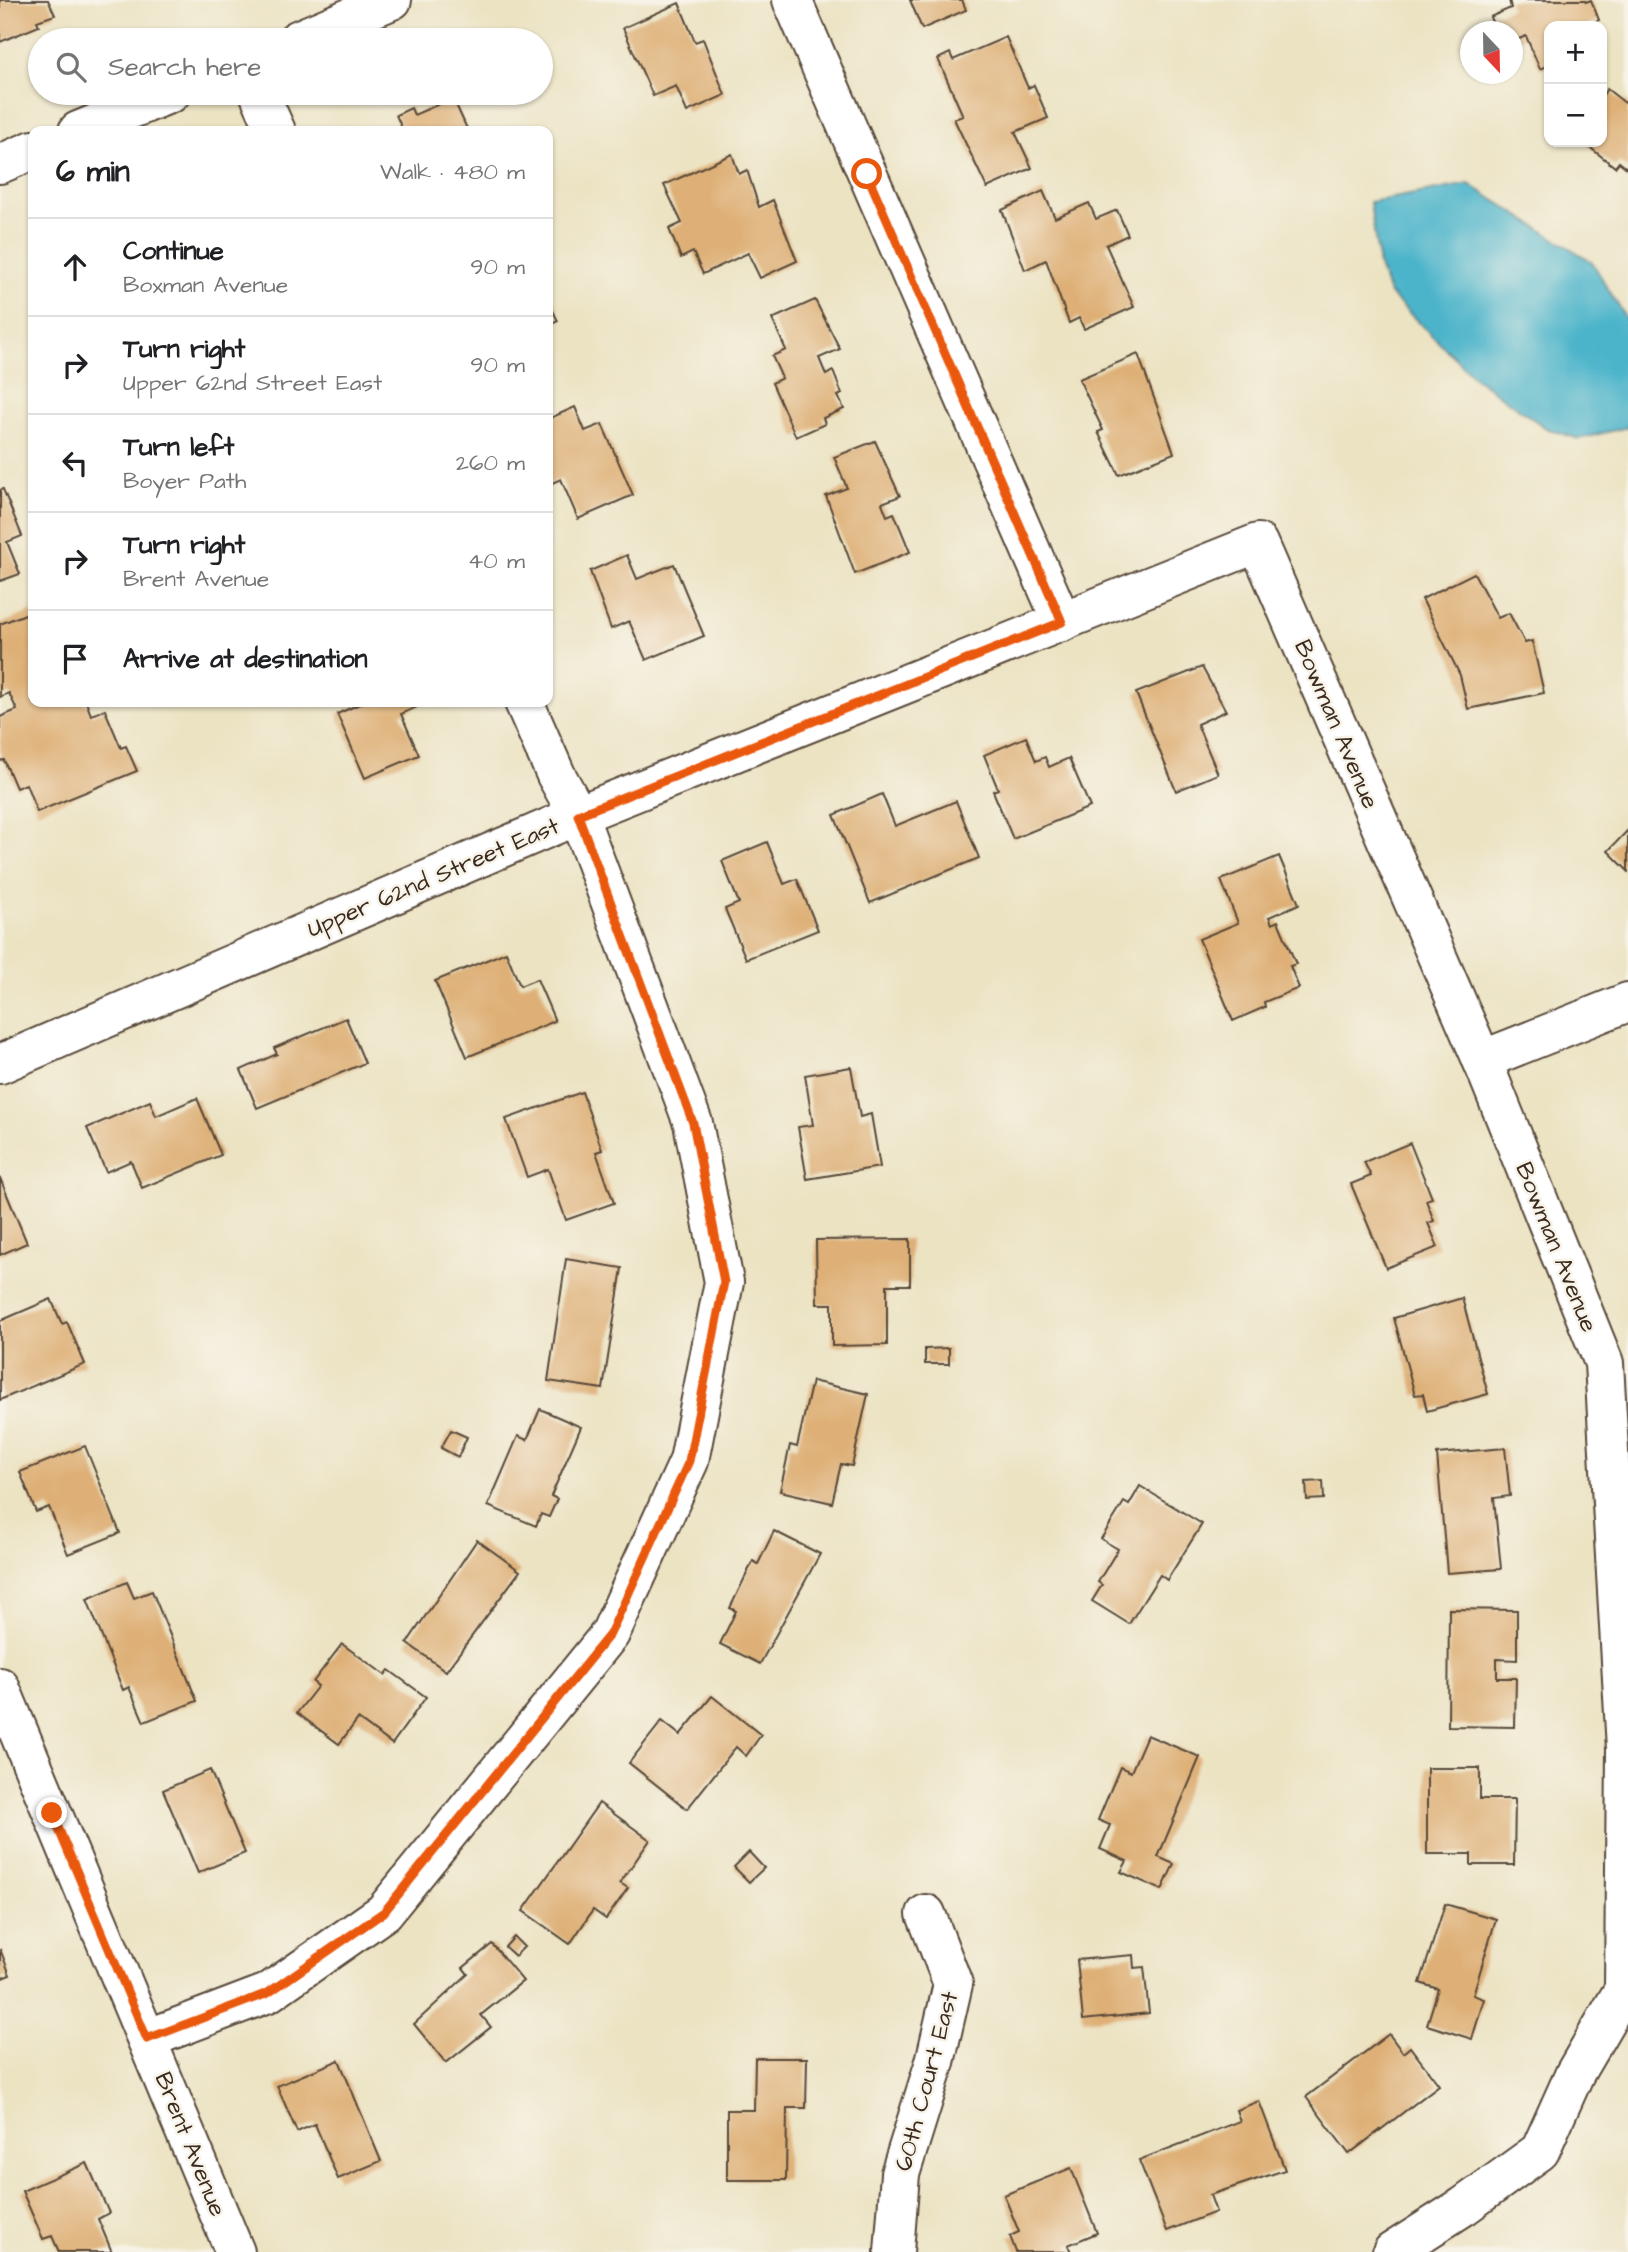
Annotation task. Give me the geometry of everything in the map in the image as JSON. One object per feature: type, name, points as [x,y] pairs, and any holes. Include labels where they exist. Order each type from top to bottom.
[{"type":"street","points":[[326,28],[392,0]]},
{"type":"street","points":[[792,0],[1062,622]]},
{"type":"street","points":[[90,126],[142,105]]},
{"type":"street","points":[[264,105],[274,126]]},
{"type":"street","points":[[0,164],[28,152]]},
{"type":"street","name":"Upper 62nd Street East","points":[[0,1064],[578,815],[1258,542]]},
{"type":"street","name":"Bowman Avenue","points":[[1258,542],[1482,1060],[1604,1363],[1626,1749],[1624,1989],[1575,2073],[1540,2151],[1464,2206],[1392,2252]]},
{"type":"street","points":[[147,2039],[268,1993],[384,1912],[610,1634],[689,1461],[724,1282],[693,1123],[578,815],[556,775],[526,707]]},
{"type":"street","points":[[1482,1060],[1628,1002]]},
{"type":"street","name":"Brent Avenue","points":[[0,1688],[235,2252]]},
{"type":"street","name":"60th Court East","points":[[894,2252],[900,2175],[935,2063],[953,1984],[926,1914]]},
{"type":"water","points":[[1469,184],[1592,262],[1628,322],[1628,427],[1579,439],[1546,428],[1474,377],[1389,293],[1379,266],[1370,202]]},
{"type":"building","points":[[0,0],[48,0],[55,15],[37,21],[39,26],[28,28],[28,31],[0,42]]},
{"type":"building","points":[[910,0],[962,0],[966,10],[922,29]]},
{"type":"building","points":[[1509,0],[1591,0],[1599,20],[1544,21],[1544,67],[1540,69],[1526,36],[1523,37],[1523,21],[1492,21],[1490,17],[1511,8]]},
{"type":"building","points":[[679,3],[695,42],[703,39],[725,95],[687,112],[676,86],[653,96],[623,28]]},
{"type":"building","points":[[1006,37],[1028,88],[1034,85],[1048,118],[1015,132],[1032,168],[987,188],[954,119],[963,116],[938,59],[950,53],[953,60]]},
{"type":"building","points":[[1607,89],[1625,103],[1628,100],[1628,169],[1619,162],[1615,167],[1589,147],[1607,147]]},
{"type":"building","points":[[437,105],[456,105],[466,126],[401,126],[396,115],[411,108],[414,115]]},
{"type":"building","points":[[732,154],[739,174],[747,170],[759,207],[773,200],[797,261],[760,278],[748,253],[703,274],[693,252],[681,258],[669,229],[682,223],[664,185]]},
{"type":"building","points":[[1043,191],[1055,218],[1089,203],[1096,219],[1117,210],[1128,235],[1106,245],[1134,307],[1084,329],[1079,318],[1069,323],[1046,260],[1025,270],[1002,210]]},
{"type":"building","points":[[815,300],[840,349],[819,358],[826,375],[833,371],[842,394],[838,396],[844,409],[823,418],[825,424],[796,437],[772,383],[782,378],[772,356],[786,350],[772,319]]},
{"type":"building","points":[[553,310],[558,321],[553,324]]},
{"type":"building","points":[[1138,354],[1174,453],[1119,475],[1098,432],[1103,430],[1079,379]]},
{"type":"building","points":[[575,407],[585,431],[602,424],[633,495],[578,519],[561,479],[553,483],[553,417]]},
{"type":"building","points":[[875,441],[900,496],[882,503],[887,516],[894,513],[910,552],[855,574],[826,496],[847,488],[834,457]]},
{"type":"building","points":[[3,489],[22,536],[7,542],[20,574],[0,581],[0,490]]},
{"type":"building","points":[[627,555],[637,579],[674,564],[704,636],[646,660],[629,621],[611,629],[590,571]]},
{"type":"building","points":[[1474,573],[1498,618],[1509,613],[1525,643],[1532,641],[1544,693],[1468,709],[1460,675],[1422,599]]},
{"type":"building","points":[[28,613],[28,707],[88,707],[91,715],[105,710],[121,748],[126,746],[137,771],[37,812],[26,784],[16,788],[4,760],[0,761],[0,717],[17,710],[9,693],[0,697],[0,624]]},
{"type":"building","points":[[1202,667],[1226,711],[1197,724],[1218,774],[1176,791],[1136,693]]},
{"type":"building","points":[[353,707],[417,707],[401,714],[419,755],[365,778],[337,714]]},
{"type":"building","points":[[1026,737],[1036,761],[1045,757],[1049,767],[1069,758],[1090,807],[1013,839],[993,791],[998,789],[984,755]]},
{"type":"building","points":[[882,794],[895,826],[956,801],[979,858],[870,903],[834,815]]},
{"type":"building","points":[[1628,830],[1628,871],[1608,851]]},
{"type":"building","points":[[767,842],[784,884],[797,879],[818,930],[746,959],[725,909],[739,903],[722,861]]},
{"type":"building","points":[[1279,856],[1299,904],[1269,917],[1272,924],[1278,921],[1296,964],[1290,966],[1299,988],[1264,1002],[1265,1007],[1233,1021],[1199,939],[1238,923],[1221,880]]},
{"type":"building","points":[[506,952],[520,986],[537,979],[555,1021],[467,1057],[435,981]]},
{"type":"building","points":[[346,1018],[365,1063],[257,1108],[241,1070],[277,1054],[274,1048]]},
{"type":"building","points":[[851,1067],[860,1117],[871,1114],[880,1167],[807,1179],[798,1127],[813,1125],[805,1075]]},
{"type":"building","points":[[582,1092],[602,1150],[596,1152],[614,1203],[566,1220],[548,1169],[527,1177],[506,1119]]},
{"type":"building","points":[[197,1098],[221,1155],[142,1188],[131,1161],[106,1172],[87,1128],[150,1101],[156,1116]]},
{"type":"building","points":[[1410,1143],[1432,1198],[1426,1200],[1434,1221],[1428,1223],[1438,1247],[1386,1268],[1351,1184],[1371,1176],[1364,1162]]},
{"type":"building","points":[[0,1178],[27,1243],[0,1255]]},
{"type":"building","points":[[910,1239],[910,1285],[887,1285],[887,1345],[832,1346],[832,1304],[817,1304],[816,1240]]},
{"type":"building","points":[[566,1259],[622,1268],[603,1389],[548,1381]]},
{"type":"building","points":[[1462,1298],[1488,1394],[1427,1411],[1423,1394],[1415,1395],[1394,1318]]},
{"type":"building","points":[[51,1299],[62,1324],[67,1322],[85,1364],[0,1400],[0,1321]]},
{"type":"building","points":[[949,1348],[949,1364],[925,1364],[925,1349]]},
{"type":"building","points":[[812,1381],[868,1394],[852,1466],[841,1464],[832,1503],[780,1491],[790,1445],[797,1447]]},
{"type":"building","points":[[540,1409],[581,1427],[551,1496],[557,1499],[549,1517],[541,1514],[536,1526],[488,1506],[518,1436],[527,1440]]},
{"type":"building","points":[[451,1430],[467,1437],[458,1457],[441,1448]]},
{"type":"building","points":[[85,1446],[120,1533],[68,1554],[49,1507],[36,1512],[20,1472]]},
{"type":"building","points":[[1505,1448],[1510,1496],[1494,1498],[1501,1569],[1447,1573],[1437,1454]]},
{"type":"building","points":[[1323,1481],[1324,1499],[1307,1500],[1306,1482]]},
{"type":"building","points":[[1140,1486],[1202,1524],[1167,1580],[1160,1575],[1129,1624],[1092,1601],[1102,1585],[1098,1582],[1118,1549],[1101,1539],[1124,1502],[1129,1505]]},
{"type":"building","points":[[774,1531],[820,1554],[760,1664],[720,1644],[736,1611],[730,1608],[753,1561],[758,1564]]},
{"type":"building","points":[[477,1540],[520,1571],[446,1671],[407,1643]]},
{"type":"building","points":[[127,1582],[134,1598],[152,1591],[197,1701],[144,1722],[129,1687],[123,1690],[87,1599]]},
{"type":"building","points":[[1449,1609],[1517,1610],[1517,1660],[1497,1659],[1497,1678],[1516,1678],[1515,1727],[1448,1726]]},
{"type":"building","points":[[342,1644],[385,1675],[389,1670],[426,1697],[392,1744],[358,1719],[339,1744],[297,1713],[318,1686],[313,1682]]},
{"type":"building","points":[[712,1696],[761,1735],[746,1756],[736,1747],[687,1809],[629,1763],[662,1721],[680,1735]]},
{"type":"building","points":[[1147,1735],[1200,1757],[1158,1857],[1174,1864],[1162,1890],[1121,1872],[1127,1861],[1100,1849],[1110,1825],[1098,1820],[1120,1767],[1131,1772]]},
{"type":"building","points":[[1427,1768],[1480,1768],[1480,1799],[1515,1799],[1514,1865],[1471,1865],[1471,1854],[1427,1854]]},
{"type":"building","points":[[210,1770],[245,1853],[198,1873],[163,1790]]},
{"type":"building","points":[[599,1803],[650,1840],[620,1883],[628,1888],[606,1919],[593,1910],[570,1944],[523,1911]]},
{"type":"building","points":[[749,1852],[764,1868],[749,1882],[734,1867]]},
{"type":"building","points":[[1445,1904],[1496,1919],[1473,1995],[1484,1999],[1472,2039],[1427,2025],[1438,1989],[1420,1983]]},
{"type":"building","points":[[514,1937],[524,1947],[515,1956],[505,1947]]},
{"type":"building","points":[[492,1944],[523,1981],[481,2015],[491,2027],[446,2063],[414,2024],[468,1974],[463,1968]]},
{"type":"building","points":[[0,1949],[10,1975],[0,1979]]},
{"type":"building","points":[[1133,1955],[1134,1968],[1144,1967],[1149,2013],[1083,2020],[1077,1960]]},
{"type":"building","points":[[1389,2034],[1403,2053],[1410,2047],[1439,2085],[1349,2154],[1306,2097]]},
{"type":"building","points":[[755,2058],[807,2058],[806,2108],[787,2108],[786,2180],[727,2180],[727,2110],[754,2110]]},
{"type":"building","points":[[339,2060],[381,2161],[338,2179],[315,2124],[297,2132],[277,2086]]},
{"type":"building","points":[[1259,2101],[1285,2170],[1210,2195],[1216,2212],[1167,2231],[1139,2160],[1240,2121],[1236,2110]]},
{"type":"building","points":[[87,2163],[109,2213],[98,2219],[112,2252],[59,2252],[52,2236],[43,2239],[22,2191]]},
{"type":"building","points":[[1071,2168],[1097,2233],[1068,2245],[1071,2252],[1016,2252],[1010,2236],[1019,2232],[1004,2195]]},
{"type":"route","points":[[52,1813],[147,2039],[268,1993],[384,1912],[610,1634],[689,1461],[724,1282],[693,1123],[578,815],[1062,622],[867,174]]}]
